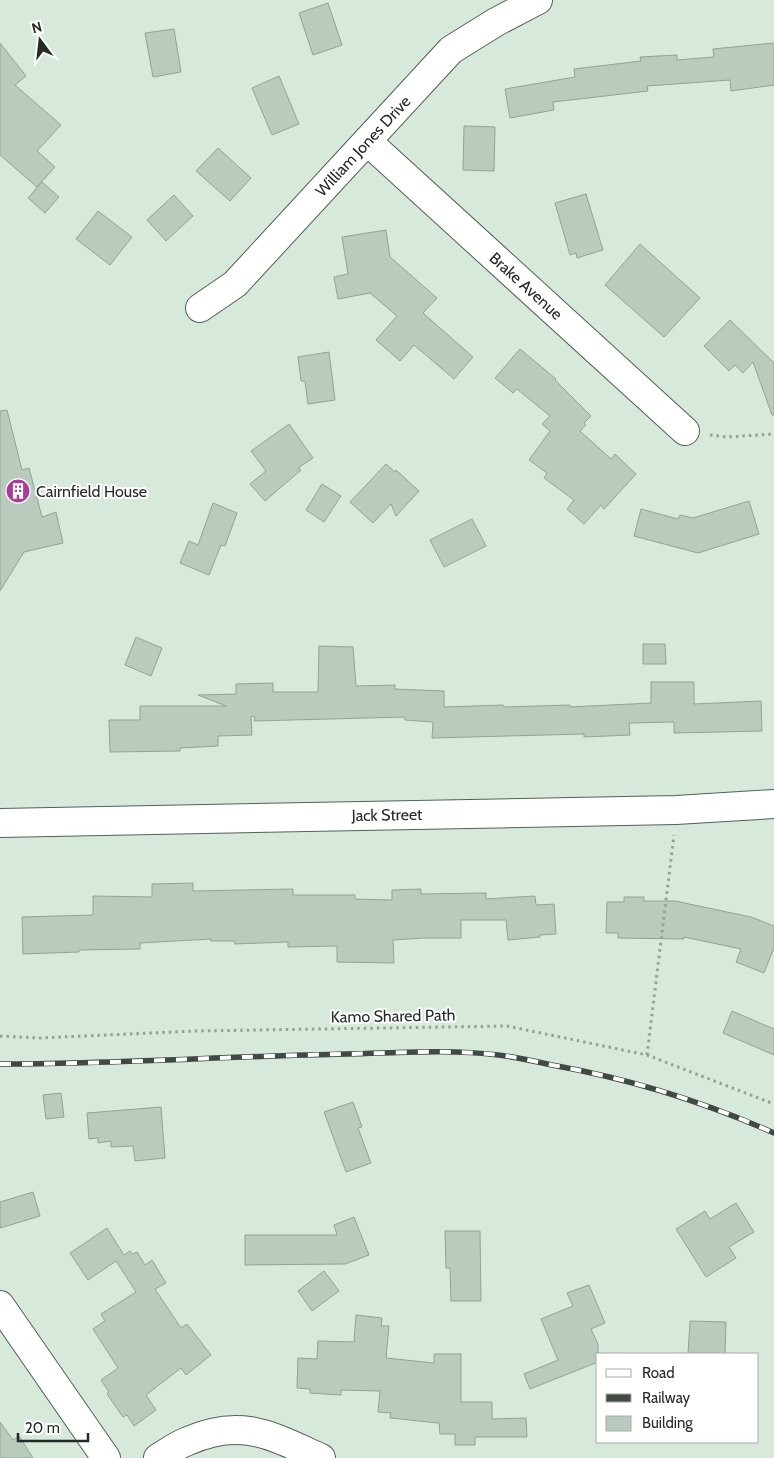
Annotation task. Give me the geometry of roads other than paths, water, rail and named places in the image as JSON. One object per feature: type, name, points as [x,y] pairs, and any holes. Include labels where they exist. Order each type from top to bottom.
[{"type":"street","name":"William Jones Drive","points":[[200,308],[235,284],[451,50],[536,0]]},
{"type":"street","name":"Brake Avenue","points":[[367,141],[685,431]]},
{"type":"street","name":"Jack Street","points":[[0,823],[676,810],[774,804]]},
{"type":"street","points":[[0,1305],[100,1456]]},
{"type":"street","points":[[158,1458],[186,1441],[206,1433],[228,1429],[250,1430],[270,1435],[321,1458]]},
{"type":"railway","points":[[0,1064],[87,1063],[404,1052],[479,1053],[525,1059],[638,1084],[693,1101],[774,1133]]},
{"type":"place","name":"Cairnfield House","points":[[18,491]]}]
